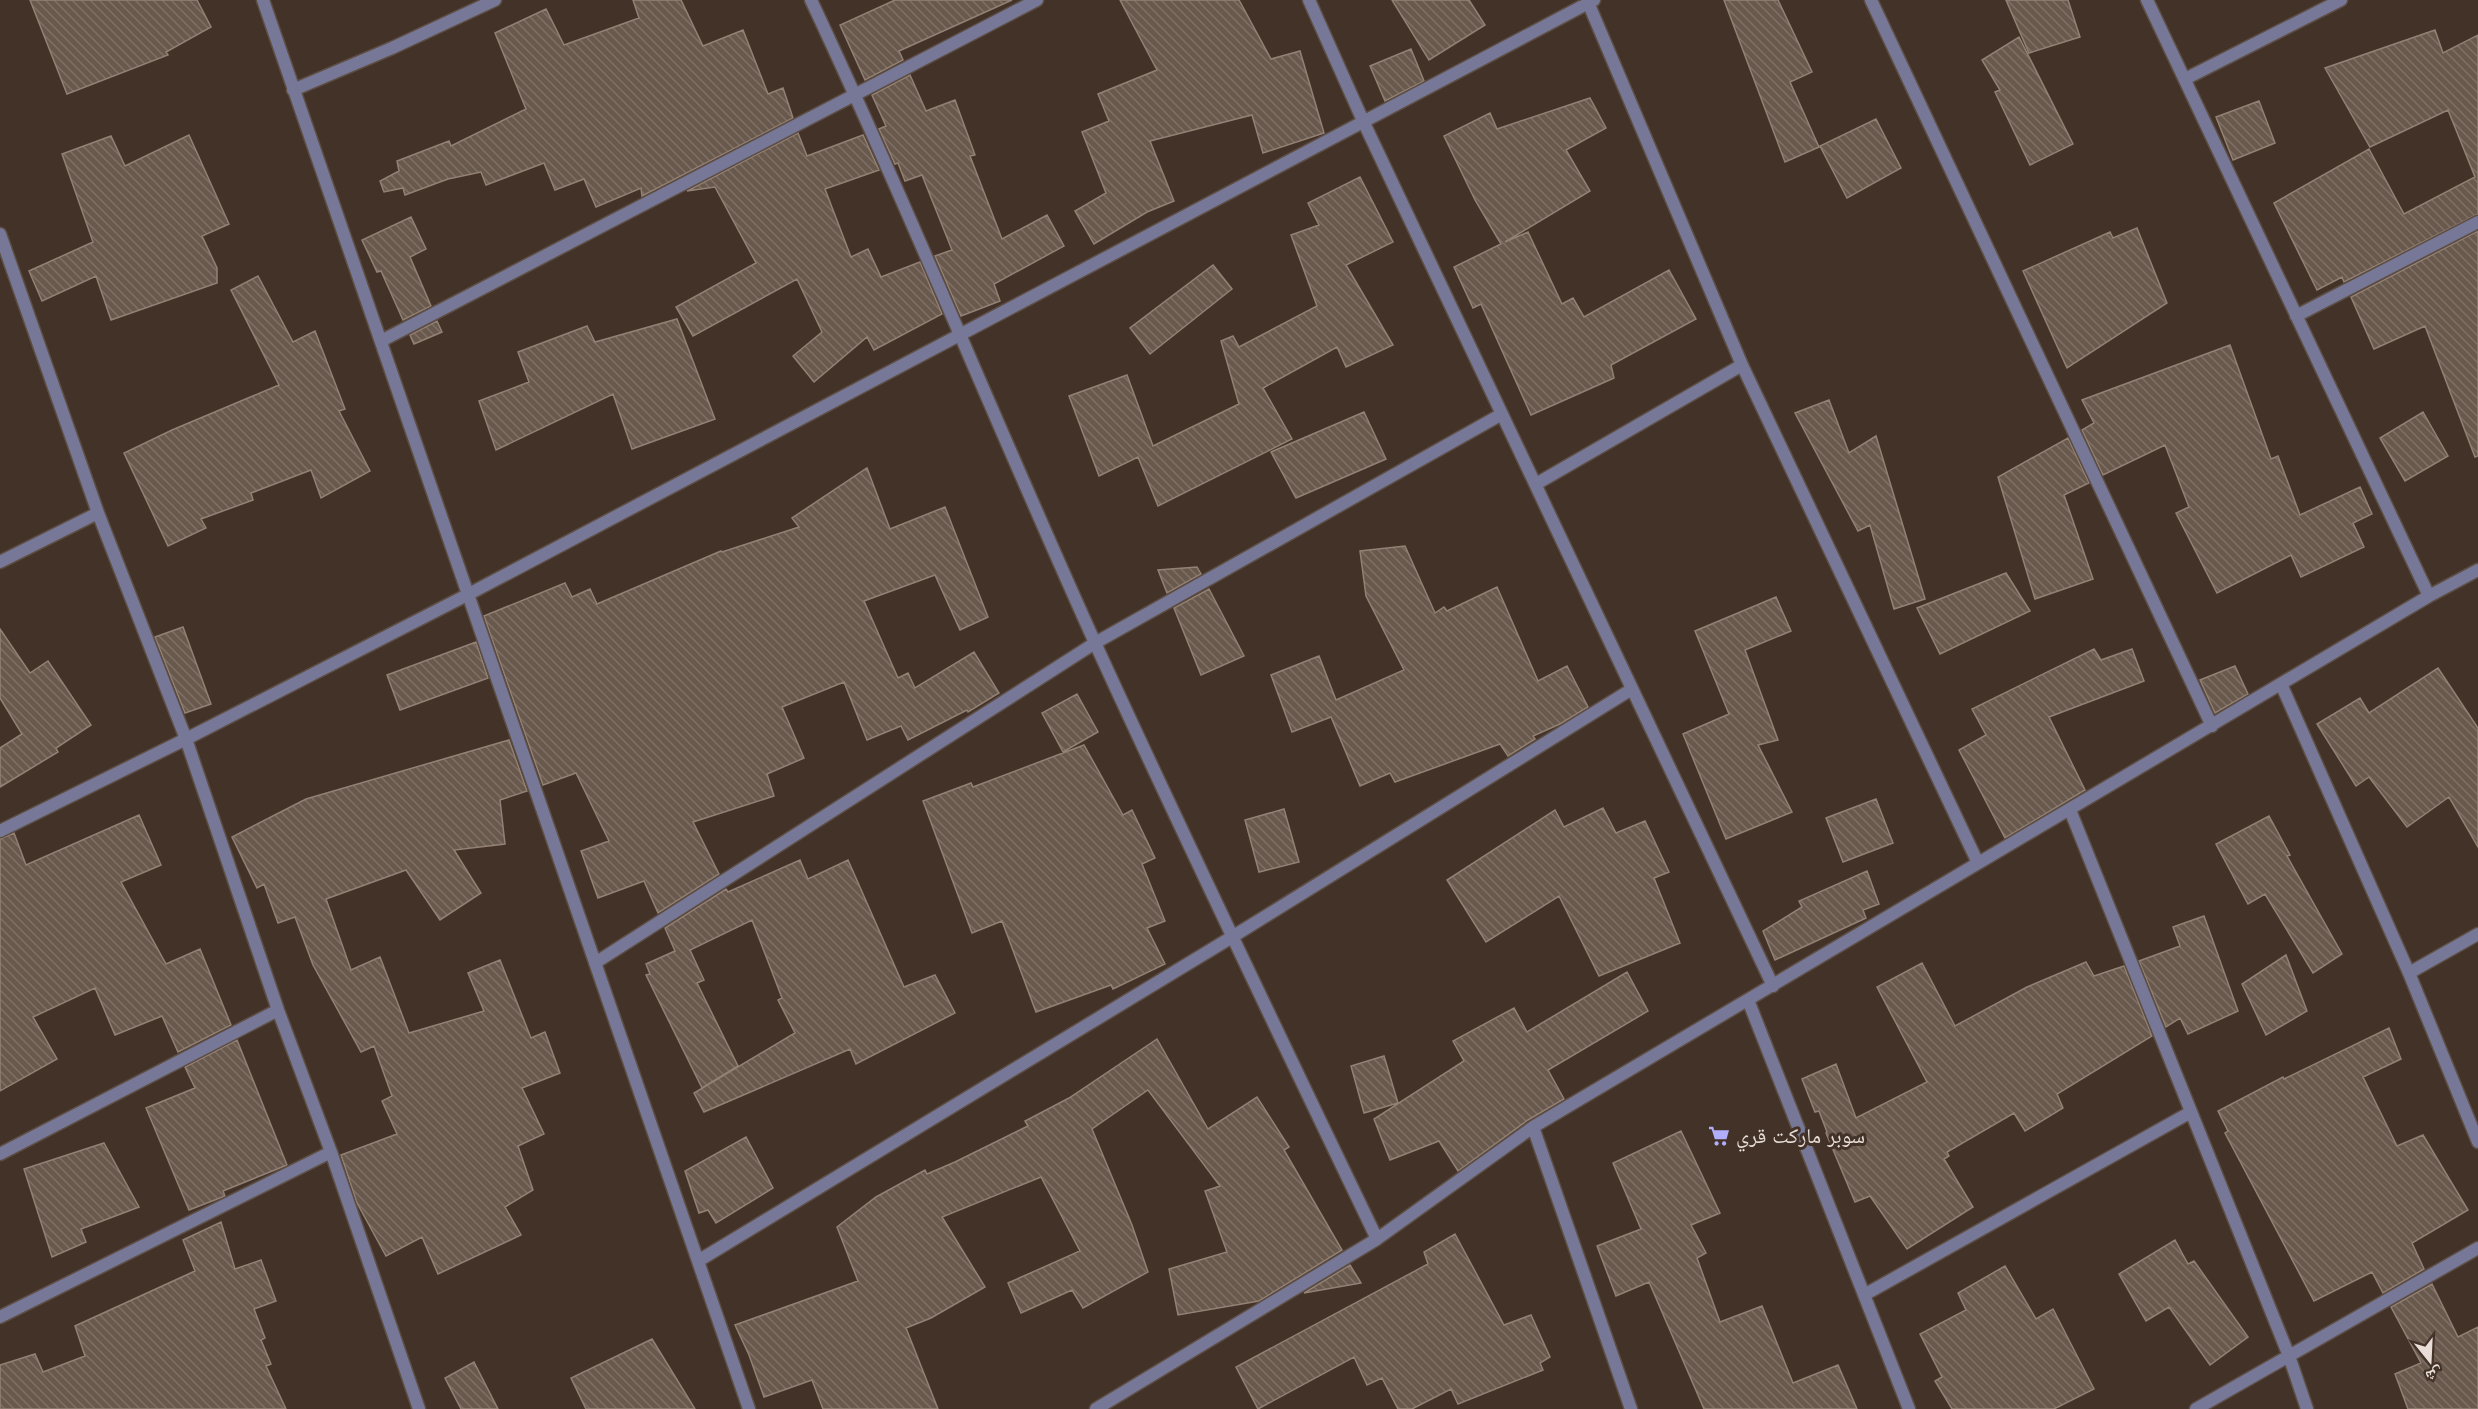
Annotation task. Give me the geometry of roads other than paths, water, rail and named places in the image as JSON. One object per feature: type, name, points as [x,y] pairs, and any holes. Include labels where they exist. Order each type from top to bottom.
[{"type":"street","points":[[263,0],[749,1409]]},
{"type":"street","points":[[293,90],[392,48],[495,0]]},
{"type":"street","points":[[811,0],[855,95],[1095,643],[1232,937],[1377,1239]]},
{"type":"street","points":[[381,341],[1037,0]]},
{"type":"street","points":[[1309,0],[1364,123],[1773,986]]},
{"type":"street","points":[[1871,0],[2212,726]]},
{"type":"street","points":[[2147,0],[2429,596]]},
{"type":"street","points":[[2185,79],[2341,0]]},
{"type":"street","points":[[0,831],[467,595],[1364,123],[1590,1],[1742,365],[1978,863]]},
{"type":"street","points":[[2296,316],[2478,222]]},
{"type":"street","points":[[0,234],[3,250],[98,513],[186,739],[278,1010],[331,1152],[419,1409]]},
{"type":"street","points":[[1536,484],[1742,365]]},
{"type":"street","points":[[595,963],[1095,643],[1502,414]]},
{"type":"street","points":[[0,562],[98,513]]},
{"type":"street","points":[[1096,1409],[1377,1239],[1533,1127],[2429,596],[2478,570]]},
{"type":"street","points":[[2282,684],[2409,973],[2478,1142]]},
{"type":"street","points":[[698,1261],[1232,937],[1632,688]]},
{"type":"street","points":[[2070,810],[2289,1356],[2307,1409]]},
{"type":"street","points":[[2409,973],[2478,934]]},
{"type":"street","points":[[1748,1000],[1909,1409]]},
{"type":"street","points":[[0,1154],[278,1010]]},
{"type":"street","points":[[1864,1295],[2191,1112]]},
{"type":"street","points":[[1533,1127],[1631,1409]]},
{"type":"street","points":[[0,1317],[331,1152]]},
{"type":"street","points":[[2196,1409],[2478,1248]]},
{"type":"place","name":"سوبر ماركت قري","points":[[1719,1136]]}]
